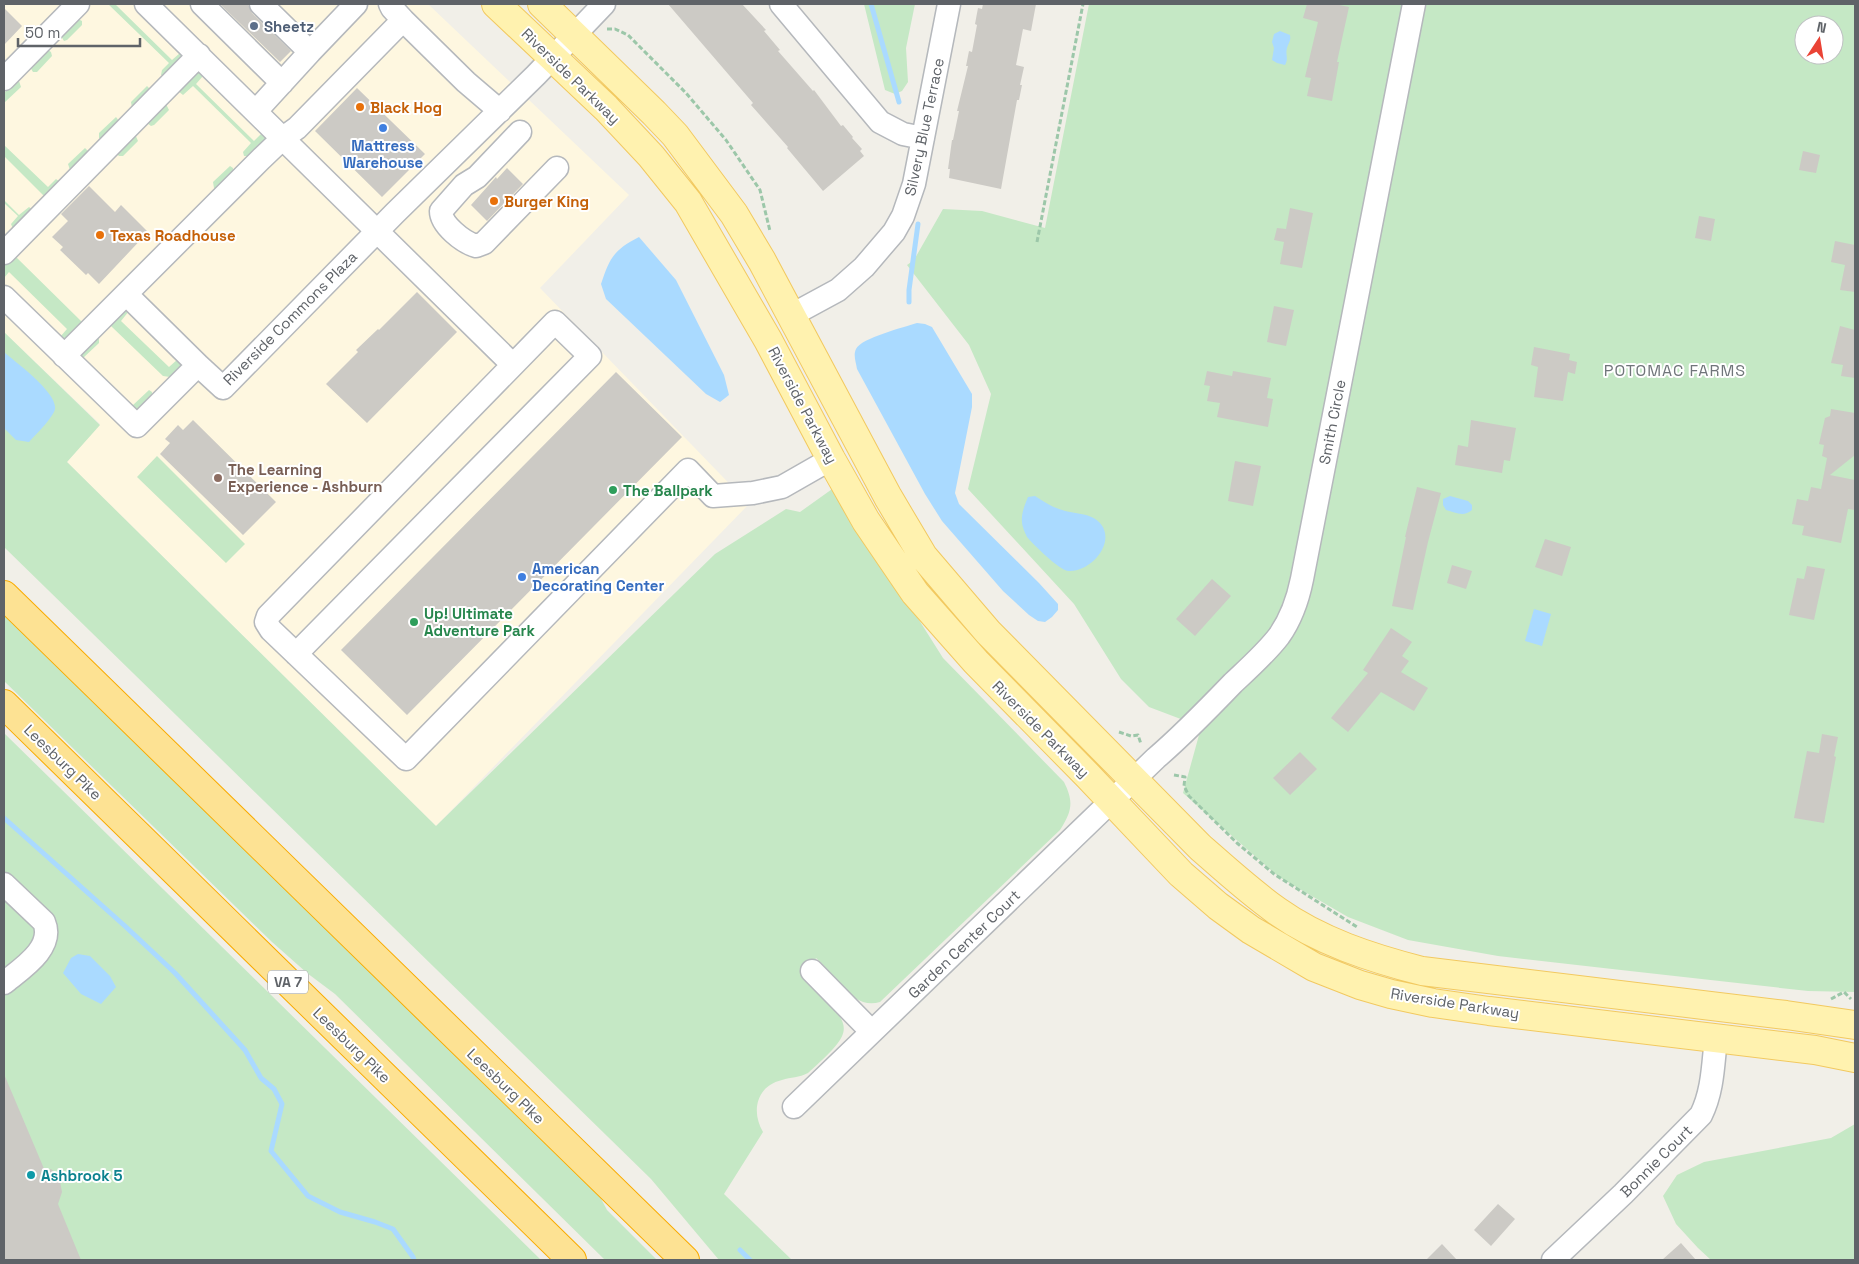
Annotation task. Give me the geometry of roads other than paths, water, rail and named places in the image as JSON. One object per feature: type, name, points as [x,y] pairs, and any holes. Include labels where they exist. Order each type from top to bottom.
[{"type":"highway","name":"Leesburg PIke","points":[[4,595],[685,1260]]},
{"type":"highway","name":"Leesburg Pike","points":[[4,704],[572,1260]]},
{"type":"main road","name":"Riverside Parkway","points":[[496,4],[606,108],[651,156],[688,202],[768,340],[831,459],[878,541],[932,614],[1181,874],[1218,906],[1250,930],[1314,967],[1360,985],[1391,994],[1433,1003],[1815,1050],[1855,1058]]},
{"type":"main road","name":"Riverside Parkway","points":[[542,4],[654,113],[692,156],[734,214],[762,261],[888,497],[923,556],[988,632],[1200,847],[1235,879],[1278,912],[1316,934],[1382,960],[1430,972],[1855,1025]]},
{"type":"street","points":[[4,79],[78,4]]},
{"type":"street","points":[[202,4],[282,83]]},
{"type":"street","points":[[261,4],[310,52]]},
{"type":"street","points":[[256,110],[356,4]]},
{"type":"street","name":"Riverside Commons Plaza","points":[[198,365],[223,388],[484,124],[500,111],[553,58],[604,4]]},
{"type":"street","points":[[781,4],[880,122],[903,134],[923,138]]},
{"type":"street","name":"Silvery Blue Terrace","points":[[790,316],[838,290],[864,267],[894,232],[903,216],[914,184],[949,4]]},
{"type":"street","name":"Smith Circle","points":[[1134,780],[1182,736],[1279,636],[1298,598],[1414,4]]},
{"type":"street","points":[[153,6],[199,55],[514,365]]},
{"type":"street","points":[[64,356],[283,138],[297,128],[397,12],[466,82],[500,111]]},
{"type":"street","points":[[4,253],[199,55]]},
{"type":"street","points":[[520,132],[477,177],[464,185],[441,211],[441,216],[445,223],[468,244],[476,246],[484,243],[557,168]]},
{"type":"street","points":[[4,297],[137,426],[198,365],[126,294]]},
{"type":"street","points":[[296,654],[590,356],[555,322],[268,616],[266,622],[272,630],[296,654],[406,759],[688,470],[713,496],[753,493],[782,488],[831,459]]},
{"type":"street","name":"Garden Center Court","points":[[794,1107],[1134,780]]},
{"type":"street","points":[[4,884],[44,922],[47,930],[46,938],[37,955],[4,983]]},
{"type":"street","points":[[812,970],[871,1031]]},
{"type":"street","name":"Bonnie Court","points":[[1553,1260],[1623,1194],[1700,1114],[1708,1100],[1710,1091],[1716,1038]]},
{"type":"water","points":[[1280,31],[1290,35],[1285,65],[1272,60],[1274,34]]},
{"type":"water","points":[[639,237],[676,280],[724,375],[729,395],[720,402],[706,394],[606,299],[601,284],[610,261],[618,250]]},
{"type":"water","points":[[917,323],[932,327],[972,394],[972,407],[955,493],[959,504],[1058,604],[1058,610],[1045,622],[1038,621],[1029,615],[1003,591],[942,521],[925,494],[857,369],[855,354],[856,349],[860,345],[874,337]]},
{"type":"water","points":[[4,352],[45,389],[52,397],[55,405],[52,416],[29,442],[16,440],[4,428]]},
{"type":"water","points":[[1035,496],[1056,508],[1090,516],[1099,522],[1104,530],[1104,546],[1093,561],[1077,570],[1064,570],[1046,556],[1027,537],[1022,524],[1023,512],[1028,497]]},
{"type":"water","points":[[1450,496],[1468,501],[1472,505],[1472,510],[1463,514],[1446,510],[1443,505],[1443,499]]},
{"type":"water","points":[[1534,609],[1551,614],[1542,646],[1525,641]]},
{"type":"water","points":[[78,954],[90,956],[110,976],[116,987],[101,1004],[81,994],[63,973],[71,958]]},
{"type":"waterway","points":[[871,4],[899,102]]},
{"type":"waterway","points":[[909,302],[918,224]]},
{"type":"waterway","points":[[4,818],[175,973],[245,1050],[261,1078],[274,1089],[282,1104],[271,1151],[308,1196],[340,1212],[393,1229],[414,1260]]},
{"type":"waterway","points":[[740,1250],[750,1260]]},
{"type":"place","name":"Sheetz","points":[[254,26]]},
{"type":"place","name":"Black Hog","points":[[360,107]]},
{"type":"place","name":"Mattress Warehouse","points":[[383,128]]},
{"type":"place","name":"Burger King","points":[[494,201]]},
{"type":"place","name":"Texas Roadhouse","points":[[100,235]]},
{"type":"place","name":"The Learning Experience - Ashburn","points":[[218,478]]},
{"type":"place","name":"The Ballpark","points":[[613,490]]},
{"type":"place","name":"American Decorating Center","points":[[522,577]]},
{"type":"place","name":"Up! Ultimate Adventure Park","points":[[414,622]]},
{"type":"place","name":"Ashbrook 5","points":[[31,1175]]},
{"type":"district","name":"POTOMAC FARMS","points":[[1675,370]]}]
